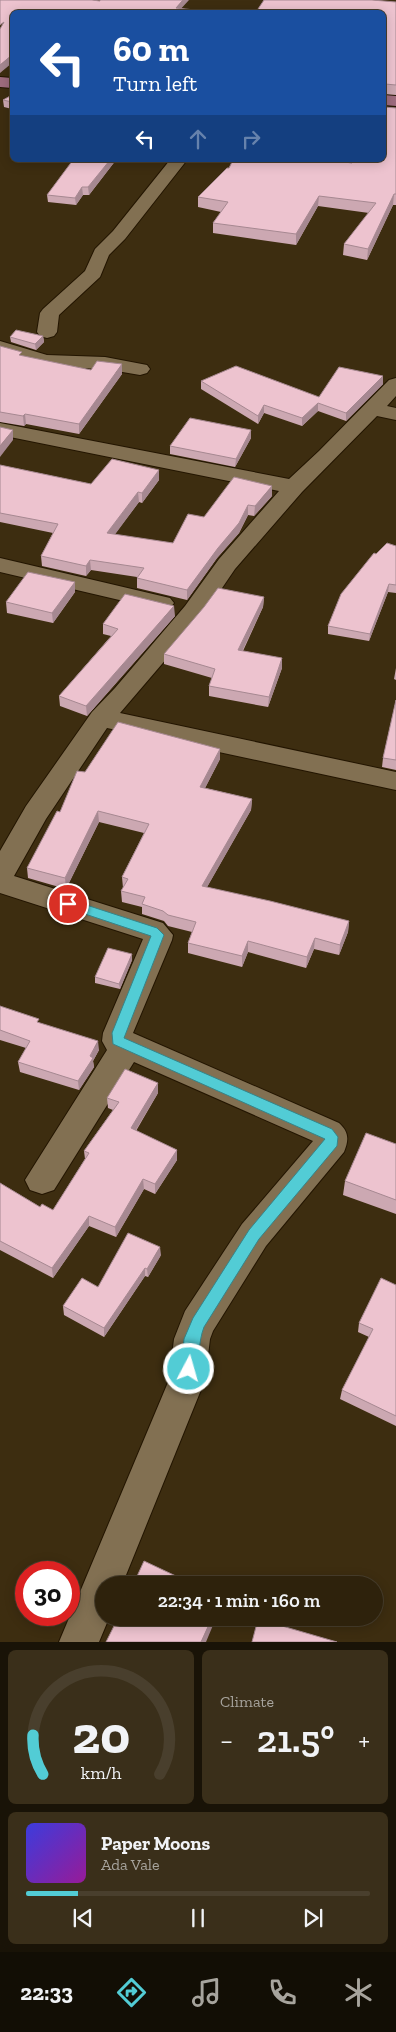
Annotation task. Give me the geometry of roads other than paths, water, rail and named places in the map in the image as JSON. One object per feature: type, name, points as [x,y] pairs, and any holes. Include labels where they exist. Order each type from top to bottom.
[{"type":"street","points":[[47,332],[50,313],[93,273],[101,253],[119,235],[177,162]]},
{"type":"street","points":[[0,347],[46,361],[105,364],[140,369]]},
{"type":"street","points":[[0,875],[36,813],[101,718],[124,694],[194,611],[227,564],[294,487],[327,456],[396,384]]},
{"type":"street","points":[[371,409],[396,414]]},
{"type":"street","points":[[0,429],[294,487]]},
{"type":"street","points":[[0,565],[194,611]]},
{"type":"street","points":[[101,718],[396,781]]},
{"type":"street","points":[[0,882],[153,931],[158,935],[118,1033],[118,1040],[327,1133],[332,1137],[332,1142],[254,1235],[198,1323],[192,1339],[187,1380],[79,1642]]},
{"type":"street","points":[[42,1180],[128,1044]]}]
